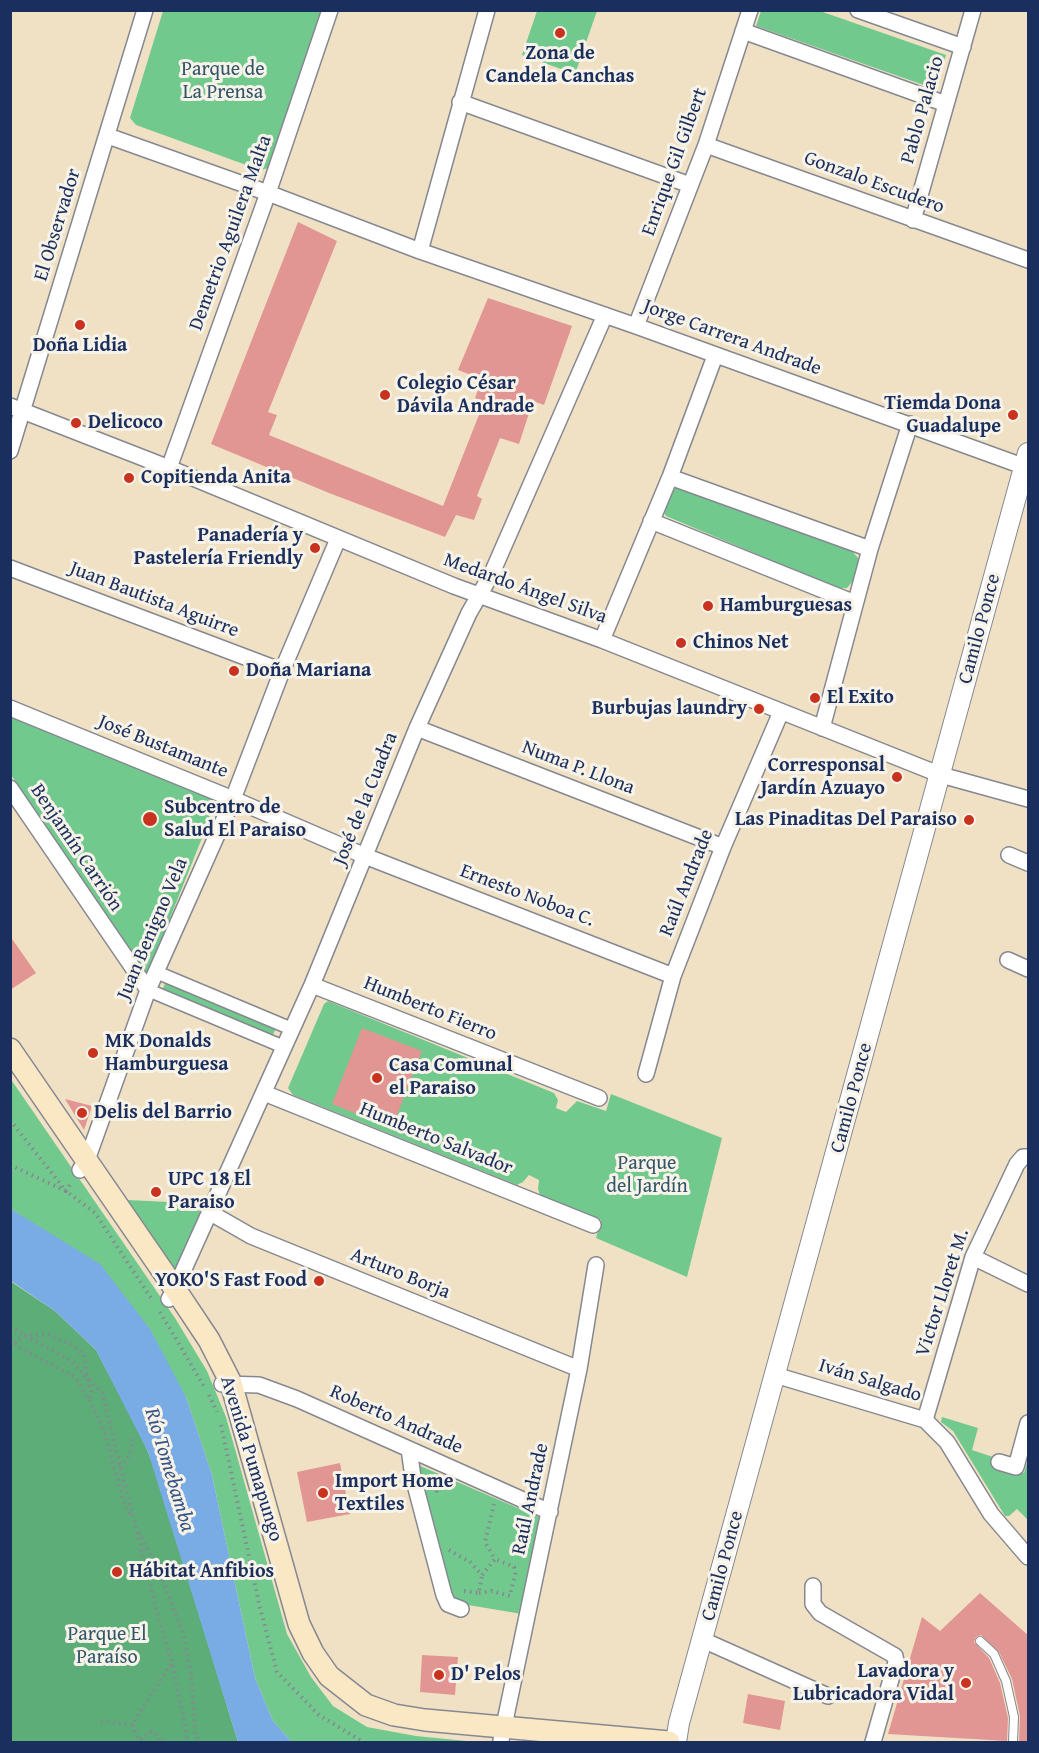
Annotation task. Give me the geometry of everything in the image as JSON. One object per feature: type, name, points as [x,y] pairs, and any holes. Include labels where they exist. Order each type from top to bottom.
[{"type":"main road","name":"Avenida Pumapungo","points":[[10,1049],[83,1165],[172,1294],[209,1340],[226,1384],[299,1624],[313,1653],[329,1676],[366,1705],[394,1715],[503,1734],[669,1743]]},
{"type":"street","name":"El Observador","points":[[10,451],[16,408],[108,136],[145,10]]},
{"type":"street","name":"Demetrio Aguilera Malta","points":[[169,468],[268,193],[330,10]]},
{"type":"street","points":[[420,251],[487,10]]},
{"type":"street","name":"Enrique Gil Gilbert","points":[[636,326],[706,145],[750,10]]},
{"type":"street","points":[[858,10],[963,47]]},
{"type":"street","name":"Pablo Palacio","points":[[913,220],[973,10]]},
{"type":"street","points":[[743,31],[946,104]]},
{"type":"street","points":[[460,102],[690,185]]},
{"type":"street","name":"Jorge Carrera Andrade","points":[[108,136],[268,193],[420,251],[715,356],[1027,463]]},
{"type":"street","name":"Gonzalo Escudero","points":[[706,145],[1029,260]]},
{"type":"street","name":"José de la Cuadra","points":[[172,1294],[312,985],[417,728],[479,595],[492,573],[604,315]]},
{"type":"street","points":[[602,640],[670,477],[715,356]]},
{"type":"street","name":"Medardo Ángel Silva","points":[[16,408],[479,595],[602,640],[941,775],[1029,799]]},
{"type":"street","points":[[822,728],[870,549],[910,424]]},
{"type":"street","name":"Camilo Ponce","points":[[676,1743],[679,1723],[1027,463]]},
{"type":"street","points":[[670,477],[870,549]]},
{"type":"street","points":[[651,521],[855,603]]},
{"type":"street","name":"Juan Benigno Vela","points":[[83,1165],[148,990],[233,798],[282,671],[338,539]]},
{"type":"street","name":"Juan Bautista Aguirre","points":[[10,568],[282,671]]},
{"type":"street","name":"José Bustamante","points":[[10,708],[233,798],[365,856]]},
{"type":"street","name":"Raúl Andrade","points":[[646,1074],[673,976],[723,847],[781,712]]},
{"type":"street","name":"Numa P. Llona","points":[[417,728],[723,847]]},
{"type":"street","name":"Benjamín Carrión","points":[[10,788],[148,990]]},
{"type":"street","points":[[1010,855],[1029,863]]},
{"type":"street","name":"Ernesto Noboa C.","points":[[365,856],[673,976]]},
{"type":"street","points":[[1008,960],[1029,969]]},
{"type":"street","points":[[156,972],[292,1029]]},
{"type":"street","name":"Humberto Fierro","points":[[312,985],[599,1098]]},
{"type":"street","points":[[148,990],[284,1047]]},
{"type":"street","name":"Humberto Salvador","points":[[264,1093],[593,1225]]},
{"type":"street","name":"Victor Lloret M.","points":[[925,1420],[973,1257],[1017,1164],[1023,1157],[1029,1157]]},
{"type":"street","name":"Arturo Borja","points":[[209,1212],[251,1236],[579,1369]]},
{"type":"street","points":[[973,1257],[1029,1284]]},
{"type":"street","name":"Raúl Andrade","points":[[503,1734],[579,1369],[596,1265]]},
{"type":"street","name":"Iván Salgado","points":[[775,1375],[925,1420],[947,1442],[991,1514],[1029,1557]]},
{"type":"street","name":"Roberto Andrade","points":[[226,1384],[260,1385],[550,1512]]},
{"type":"street","points":[[999,1462],[1016,1467],[1029,1423]]},
{"type":"street","points":[[409,1449],[413,1477],[444,1595],[448,1604],[461,1609]]},
{"type":"street","points":[[813,1586],[813,1604],[820,1613],[895,1656],[896,1662],[873,1743]]},
{"type":"street","points":[[703,1640],[828,1696]]},
{"type":"lane","points":[[980,1641],[994,1654],[1006,1682],[1014,1717],[1013,1743]]},
{"type":"path","points":[[10,1120],[66,1191]]},
{"type":"path","points":[[10,1165],[66,1191],[95,1213],[158,1308],[218,1415],[260,1608],[277,1672],[319,1715],[363,1743]]},
{"type":"path","points":[[66,1191],[83,1165]]},
{"type":"path","points":[[10,1327],[70,1361],[102,1393],[117,1467]]},
{"type":"path","points":[[12,1341],[26,1335],[49,1335],[72,1345],[84,1355],[91,1391],[90,1401]]},
{"type":"path","points":[[12,1341],[27,1352],[75,1377],[90,1401],[104,1431],[135,1526],[172,1661],[188,1743]]},
{"type":"path","points":[[117,1467],[131,1451],[132,1436]]},
{"type":"path","points":[[436,1461],[437,1497]]},
{"type":"path","points":[[479,1593],[492,1591],[510,1596],[515,1574],[514,1567],[495,1559],[485,1542],[498,1489]]},
{"type":"path","points":[[135,1526],[163,1581],[184,1636],[192,1682],[195,1733],[199,1743]]},
{"type":"path","points":[[446,1549],[470,1562],[482,1575],[495,1559]]},
{"type":"path","points":[[132,1725],[172,1661]]},
{"type":"path","points":[[101,1721],[132,1725]]},
{"type":"path","points":[[132,1725],[140,1740],[151,1732],[158,1735],[161,1743]]},
{"type":"green space","name":"Parque de La Prensa","points":[[163,11],[321,11],[274,165],[260,170],[136,125],[130,118]]},
{"type":"green space","name":"Zona de Candela Canchas","points":[[537,11],[597,11],[575,74],[522,55]]},
{"type":"green space","points":[[761,11],[820,11],[946,55],[935,89],[756,26]]},
{"type":"green space","points":[[680,487],[852,551],[859,562],[853,581],[847,588],[837,588],[666,516],[663,511],[668,493]]},
{"type":"green space","points":[[10,716],[216,799],[148,973],[11,775]]},
{"type":"green space","points":[[168,977],[278,1023],[270,1042],[160,995]]},
{"type":"green space","name":"Parque del Jardín","points":[[328,1001],[554,1093],[558,1100],[556,1108],[566,1112],[577,1101],[606,1111],[611,1094],[722,1138],[687,1277],[596,1238],[601,1220],[540,1195],[539,1180],[529,1175],[517,1185],[293,1095],[288,1088],[324,1004]]},
{"type":"green space","points":[[10,1078],[175,1318],[207,1371],[226,1417],[287,1634],[311,1677],[333,1706],[367,1727],[416,1736],[477,1742],[292,1742],[273,1721],[255,1678],[212,1475],[186,1397],[42,1230],[11,1209]]},
{"type":"green space","points":[[128,1200],[209,1204],[176,1268],[171,1269],[164,1261]]},
{"type":"green space","name":"Parque El Paraíso","points":[[10,1281],[55,1311],[96,1350],[141,1436],[153,1464],[238,1742],[11,1742]]},
{"type":"green space","points":[[942,1417],[978,1428],[972,1450],[996,1458],[995,1464],[1024,1473],[1028,1459],[1028,1520],[1017,1509],[1009,1516],[1005,1516],[953,1431],[941,1422]]},
{"type":"green space","points":[[418,1465],[541,1518],[522,1614],[450,1602]]},
{"type":"water","name":"Río Tomebamba","points":[[11,1209],[100,1264],[150,1329],[186,1397],[212,1475],[255,1678],[273,1721],[292,1742],[238,1742],[148,1452],[96,1350],[55,1311],[11,1281]]},
{"type":"building","points":[[298,222],[337,241],[268,412],[277,415],[269,435],[443,506],[484,402],[475,398],[482,379],[458,370],[488,298],[572,326],[544,405],[533,401],[519,444],[500,438],[477,496],[482,499],[474,520],[456,515],[445,537],[329,493],[211,444]]},
{"type":"building","points":[[10,936],[36,973],[10,990]]},
{"type":"building","name":"Casa Comunal el Paraiso","points":[[362,1028],[422,1051],[392,1128],[332,1104]]},
{"type":"building","name":"Delis del Barrio","points":[[65,1099],[92,1106],[84,1130]]},
{"type":"building","name":"Import Home Textiles","points":[[340,1463],[350,1514],[307,1522],[297,1472]]},
{"type":"building","name":"Lavadora y Lubricadora Vidal","points":[[980,1593],[1029,1636],[1029,1742],[1019,1742],[1020,1716],[1012,1679],[999,1652],[981,1635],[976,1637],[974,1642],[989,1658],[1000,1683],[1008,1718],[1007,1741],[888,1734],[922,1617],[940,1631]]},
{"type":"building","name":"D' Pelos","points":[[422,1655],[458,1657],[455,1695],[420,1692]]},
{"type":"building","points":[[748,1694],[785,1701],[780,1730],[743,1723]]},
{"type":"place","name":"Zona de Candela Canchas","points":[[560,33]]},
{"type":"place","name":"Doña Lidia","points":[[80,325]]},
{"type":"place","name":"Colegio César Dávila Andrade","points":[[385,395]]},
{"type":"place","name":"Tiemda Dona Guadalupe","points":[[1013,415]]},
{"type":"place","name":"Delicoco","points":[[76,423]]},
{"type":"place","name":"Copitienda Anita","points":[[129,478]]},
{"type":"place","name":"Panadería y Pastelería Friendly","points":[[315,548]]},
{"type":"place","name":"Hamburguesas","points":[[708,606]]},
{"type":"place","name":"Chinos Net","points":[[681,643]]},
{"type":"place","name":"Doña Mariana","points":[[234,671]]},
{"type":"place","name":"El Exito","points":[[815,698]]},
{"type":"place","name":"Burbujas laundry","points":[[759,709]]},
{"type":"place","name":"Corresponsal Jardín Azuayo","points":[[897,777]]},
{"type":"place","name":"Subcentro de Salud El Paraiso","points":[[150,819]]},
{"type":"place","name":"Las Pinaditas Del Paraiso","points":[[969,820]]},
{"type":"place","name":"MK Donalds Hamburguesa","points":[[93,1053]]},
{"type":"place","name":"Casa Comunal el Paraiso","points":[[377,1078]]},
{"type":"place","name":"Delis del Barrio","points":[[82,1113]]},
{"type":"place","name":"UPC 18 El Paraiso","points":[[156,1192]]},
{"type":"place","name":"YOKO'S Fast Food","points":[[319,1281]]},
{"type":"place","name":"Import Home Textiles","points":[[323,1493]]},
{"type":"place","name":"Hábitat Anfibios","points":[[117,1572]]},
{"type":"place","name":"D' Pelos","points":[[439,1675]]},
{"type":"place","name":"Lavadora y Lubricadora Vidal","points":[[966,1683]]}]
